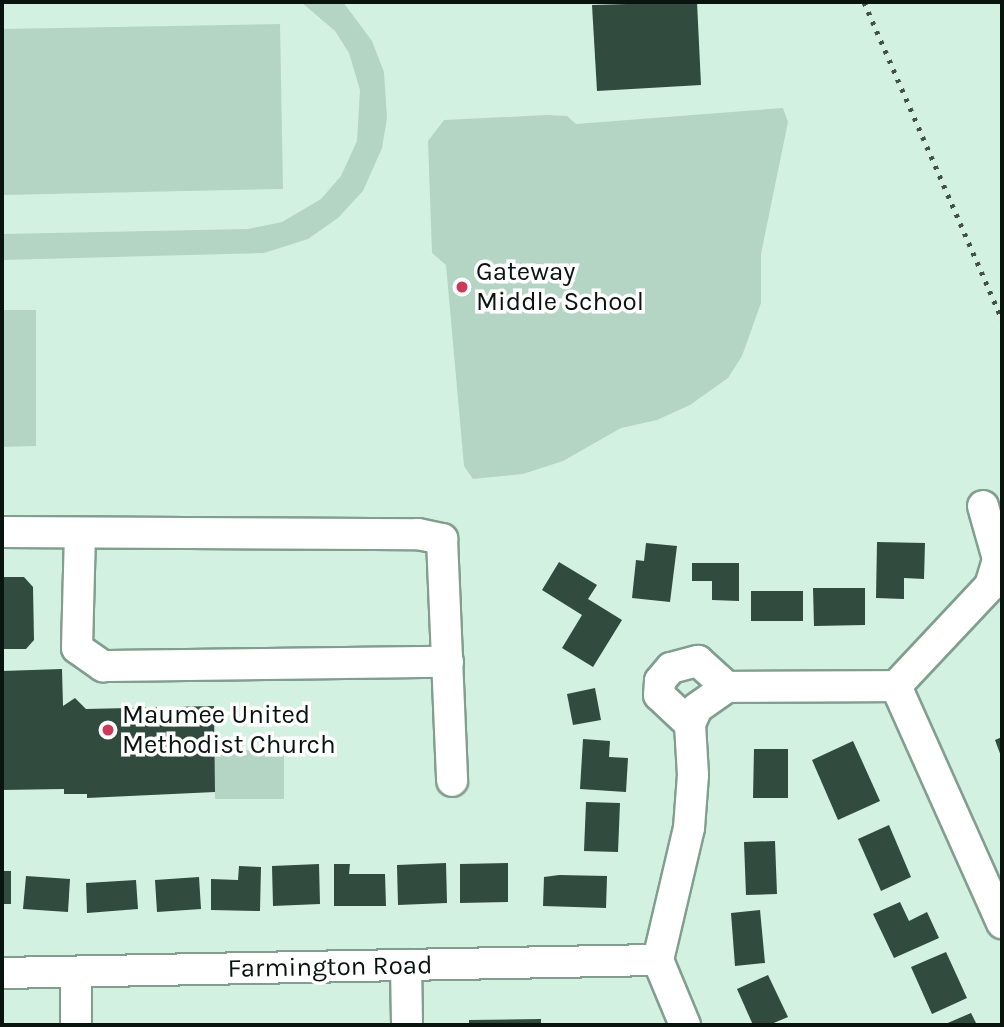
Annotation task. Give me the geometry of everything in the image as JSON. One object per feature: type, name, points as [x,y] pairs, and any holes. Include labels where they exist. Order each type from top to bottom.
[{"type":"street","points":[[685,1025],[658,960],[689,828],[693,775],[690,724],[716,693],[896,686],[990,586],[998,559],[983,506]]},
{"type":"street","points":[[2,533],[418,534],[442,539],[452,781]]},
{"type":"street","points":[[80,533],[77,648],[103,666],[448,662]]},
{"type":"street","points":[[690,724],[659,695],[660,681],[671,667],[698,661],[716,693]]},
{"type":"street","points":[[896,686],[1002,923]]},
{"type":"street","name":"Farmington Road","points":[[2,973],[658,960]]},
{"type":"street","points":[[406,965],[407,1025]]},
{"type":"street","points":[[76,973],[76,1025]]},
{"type":"green space","points":[[301,2],[343,2],[372,41],[384,72],[387,118],[382,148],[363,191],[338,218],[308,239],[264,253],[2,260],[2,234],[248,229],[282,222],[321,199],[341,176],[357,141],[360,90],[349,53],[335,31]]},
{"type":"green space","points":[[280,24],[283,189],[2,195],[2,29]]},
{"type":"green space","points":[[783,108],[788,122],[761,254],[761,303],[742,356],[728,378],[690,405],[657,420],[621,428],[563,461],[523,474],[473,479],[464,466],[446,265],[432,253],[428,141],[444,120],[547,115],[567,116],[576,124]]},
{"type":"green space","points":[[2,310],[36,310],[36,446],[2,447]]},
{"type":"green space","points":[[284,749],[284,799],[215,799],[214,751]]},
{"type":"building","points":[[697,2],[701,85],[597,91],[592,5]]},
{"type":"building","points":[[877,542],[925,543],[924,579],[904,578],[904,599],[876,598]]},
{"type":"building","points":[[646,543],[677,546],[670,602],[632,598],[636,560],[644,561]]},
{"type":"building","points":[[559,562],[597,585],[588,599],[622,620],[593,667],[562,648],[582,615],[542,590]]},
{"type":"building","points":[[692,563],[739,563],[739,601],[712,600],[712,581],[692,581]]},
{"type":"building","points":[[2,577],[24,577],[33,587],[34,640],[26,649],[2,649]]},
{"type":"building","points":[[813,588],[865,588],[865,625],[814,626]]},
{"type":"building","points":[[751,591],[803,591],[803,621],[751,621]]},
{"type":"building","name":"Maumee United Methodist Church","points":[[62,669],[63,706],[75,698],[86,709],[214,706],[215,792],[87,798],[87,794],[64,794],[64,789],[2,790],[2,671]]},
{"type":"building","points":[[595,688],[601,720],[573,725],[567,694]]},
{"type":"building","points":[[1002,737],[1002,759],[995,740]]},
{"type":"building","points":[[583,739],[610,741],[609,757],[628,758],[626,792],[580,789]]},
{"type":"building","points":[[853,741],[880,801],[838,820],[812,760]]},
{"type":"building","points":[[754,749],[788,749],[788,798],[753,798]]},
{"type":"building","points":[[586,802],[620,803],[618,852],[584,851]]},
{"type":"building","points":[[889,825],[911,877],[881,891],[858,839]]},
{"type":"building","points":[[775,841],[777,894],[746,895],[744,842]]},
{"type":"building","points":[[446,863],[447,903],[398,905],[397,865]]},
{"type":"building","points":[[508,863],[508,902],[460,903],[460,864]]},
{"type":"building","points":[[319,864],[320,904],[273,906],[272,866]]},
{"type":"building","points":[[334,864],[350,864],[349,874],[385,874],[386,906],[334,906]]},
{"type":"building","points":[[239,866],[261,867],[260,911],[211,910],[211,879],[238,880]]},
{"type":"building","points":[[2,871],[11,871],[11,904],[2,904]]},
{"type":"building","points":[[26,876],[70,879],[68,912],[23,909]]},
{"type":"building","points":[[607,876],[606,908],[543,906],[544,877]]},
{"type":"building","points":[[199,877],[201,909],[157,912],[155,880]]},
{"type":"building","points":[[136,880],[138,909],[87,913],[86,883]]},
{"type":"building","points":[[900,902],[909,921],[927,912],[939,938],[894,958],[873,914]]},
{"type":"building","points":[[760,910],[765,963],[735,966],[731,913]]},
{"type":"building","points":[[946,952],[967,998],[932,1014],[911,967]]},
{"type":"building","points":[[768,975],[788,1017],[769,1025],[753,1025],[737,989]]},
{"type":"building","points":[[971,1013],[977,1025],[943,1025]]},
{"type":"building","points":[[541,1019],[541,1025],[469,1025],[469,1020]]},
{"type":"railway","points":[[864,2],[1002,320]]},
{"type":"place","name":"Gateway Middle School","points":[[462,287]]},
{"type":"place","name":"Maumee United Methodist Church","points":[[108,730]]}]
